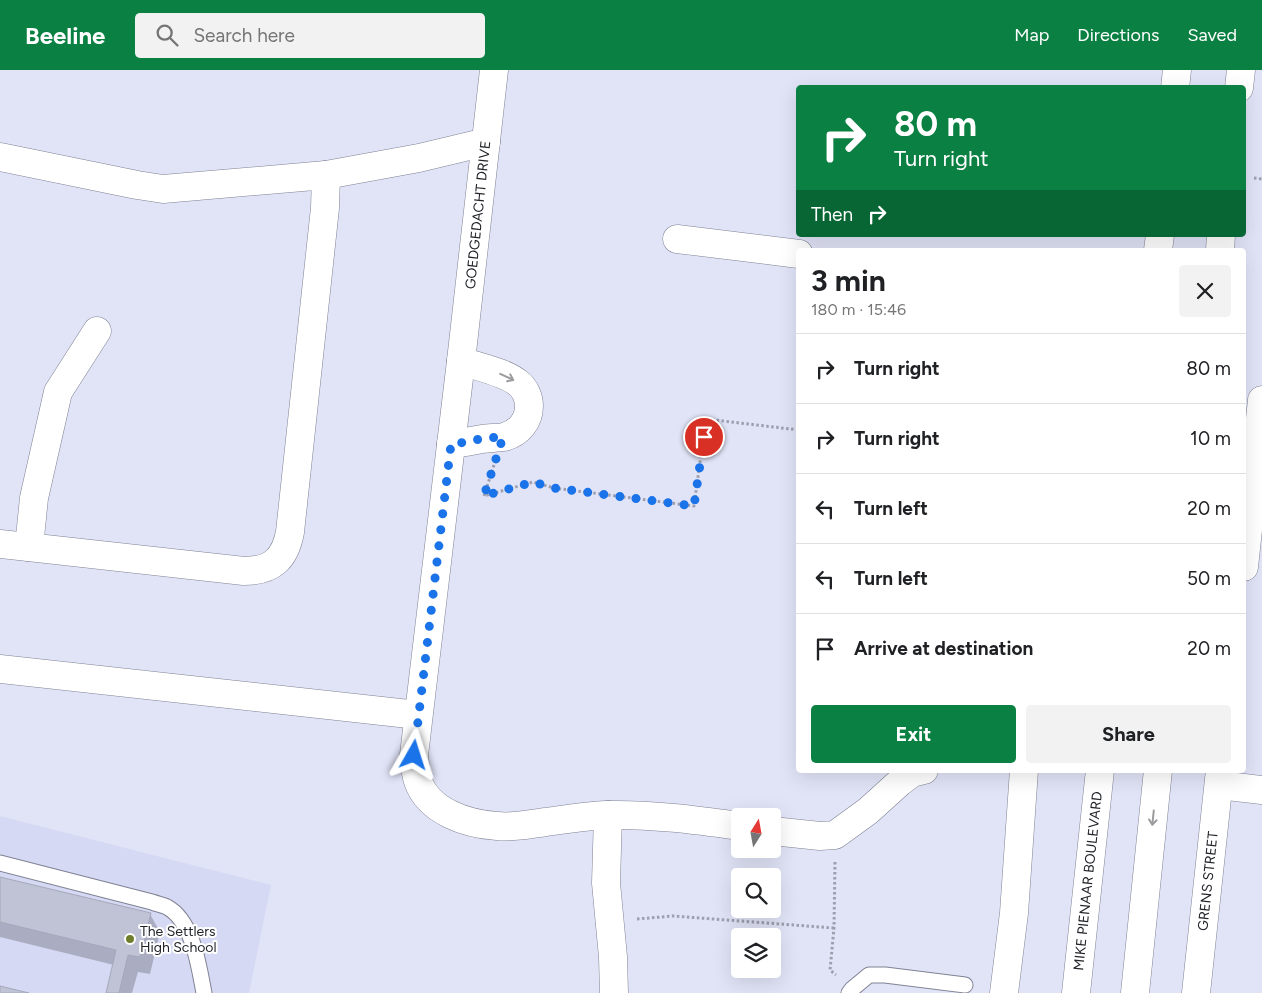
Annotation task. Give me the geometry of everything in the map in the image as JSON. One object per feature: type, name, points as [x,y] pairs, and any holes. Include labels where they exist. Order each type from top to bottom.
[{"type":"street","name":"GOEDGEDACHT DRIVE","points":[[494,70],[414,755],[418,781],[425,794],[442,810],[460,818],[498,827],[608,815]]},
{"type":"street","points":[[1175,85],[1177,70]]},
{"type":"street","points":[[1239,85],[1241,70]]},
{"type":"street","points":[[0,157],[143,187],[163,189],[326,175],[419,158],[486,142]]},
{"type":"street","points":[[0,544],[244,571],[264,569],[273,564],[282,555],[288,544],[290,532],[324,218],[326,175]]},
{"type":"street","points":[[677,239],[796,254]]},
{"type":"street","points":[[29,547],[34,498],[58,392],[97,330]]},
{"type":"street","points":[[451,444],[511,435],[520,429],[526,420],[529,410],[526,394],[518,383],[510,378],[461,361]]},
{"type":"street","points":[[1246,555],[1258,485],[1262,400]]},
{"type":"street","points":[[7,675],[418,714]]},
{"type":"street","points":[[781,832],[820,836],[835,835],[868,812],[912,773]]},
{"type":"street","points":[[1004,993],[1014,913],[1024,773]]},
{"type":"street","name":"MIKE PIENAAR BOULEVARD","points":[[1076,993],[1100,773]]},
{"type":"street","points":[[1135,993],[1158,773]]},
{"type":"street","points":[[1219,777],[1262,790]]},
{"type":"street","name":"GRENS STREET","points":[[1196,993],[1219,777]]},
{"type":"street","points":[[614,993],[613,957],[606,883],[608,815],[651,816],[731,825]]},
{"type":"lane","points":[[0,863],[152,902],[168,908],[180,918],[196,952],[204,993]]},
{"type":"lane","points":[[850,991],[869,976],[885,975],[965,986]]},
{"type":"path","points":[[1254,178],[1262,179]]},
{"type":"path","points":[[503,437],[484,496],[533,482],[554,488],[694,506],[706,419],[796,430]]},
{"type":"path","points":[[835,835],[834,928],[830,970],[850,991]]},
{"type":"path","points":[[609,922],[673,916],[834,928]]},
{"type":"shaded area","name":"The Settlers High School","points":[[0,816],[271,885],[249,993],[0,993]]},
{"type":"building","points":[[0,877],[151,913],[140,957],[128,955],[119,993],[106,993],[116,950],[0,922]]},
{"type":"building","points":[[0,986],[29,993],[0,993]]},
{"type":"place","name":"The Settlers High School","points":[[130,939]]},
{"type":"route","points":[[414,755],[451,444],[484,438],[503,437],[484,496],[533,482],[554,488],[694,506],[704,437]]}]
